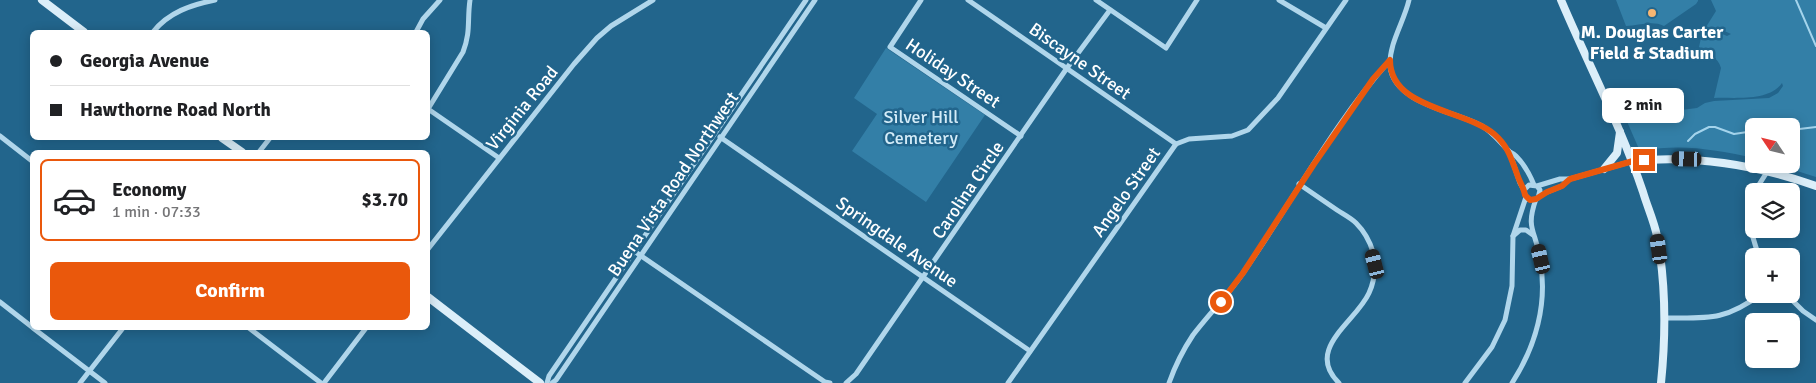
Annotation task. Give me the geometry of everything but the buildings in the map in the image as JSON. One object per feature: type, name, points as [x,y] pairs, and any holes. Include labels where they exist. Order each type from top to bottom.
[{"type":"main road","points":[[42,0],[81,30]]},
{"type":"main road","points":[[1561,0],[1633,161],[1656,234],[1663,279],[1665,318],[1661,383]]},
{"type":"main road","points":[[1604,169],[1617,153],[1620,130]]},
{"type":"main road","points":[[225,140],[239,150]]},
{"type":"main road","points":[[1633,161],[1669,158],[1745,167]]},
{"type":"main road","points":[[1770,173],[1816,186]]},
{"type":"main road","points":[[430,299],[540,383]]},
{"type":"street","points":[[155,30],[165,19],[179,11],[196,4],[215,0]]},
{"type":"street","points":[[417,30],[423,19],[440,0]]},
{"type":"street","points":[[430,106],[467,42],[470,0]]},
{"type":"street","name":"Virginia Road","points":[[430,246],[574,64],[597,38],[610,26],[653,0]]},
{"type":"street","points":[[547,383],[549,376],[806,0]]},
{"type":"street","name":"Buena Vista Road Northwest","points":[[552,383],[556,380],[815,0]]},
{"type":"street","name":"Holiday Street","points":[[921,0],[890,47],[1021,136]]},
{"type":"street","name":"Biscayne Street","points":[[968,0],[1176,144]]},
{"type":"street","points":[[1096,0],[1166,48],[1197,0]]},
{"type":"street","points":[[1279,0],[1326,28]]},
{"type":"street","name":"Angelo Street","points":[[1030,351],[1176,144],[1189,139],[1232,136],[1248,130],[1278,98],[1346,0]]},
{"type":"street","points":[[1409,0],[1390,60],[1395,80],[1408,94],[1420,101],[1482,126],[1516,156],[1540,190],[1531,214],[1530,223],[1541,259],[1542,294],[1538,330],[1530,352],[1512,383]]},
{"type":"street","name":"Carolina Circle","points":[[846,383],[856,374],[925,277],[1067,68],[1110,10]]},
{"type":"street","points":[[1169,383],[1176,364],[1192,337],[1243,273],[1299,184],[1373,79],[1390,60]]},
{"type":"street","points":[[430,110],[499,158]]},
{"type":"street","name":"Springdale Avenue","points":[[716,134],[1030,351]]},
{"type":"street","points":[[0,136],[30,159]]},
{"type":"street","points":[[261,150],[268,140]]},
{"type":"street","points":[[1465,383],[1492,347],[1505,320],[1512,286],[1513,236],[1526,197],[1509,151]]},
{"type":"street","points":[[1524,190],[1527,186],[1560,179],[1570,179],[1633,161]]},
{"type":"street","points":[[1526,197],[1530,200],[1538,197],[1562,186],[1570,179]]},
{"type":"street","points":[[1299,184],[1355,222],[1371,247],[1375,264],[1369,293],[1332,339],[1327,352],[1328,365],[1339,383]]},
{"type":"street","points":[[1513,236],[1520,230],[1526,230],[1534,236]]},
{"type":"street","points":[[634,251],[803,368],[825,382],[830,383]]},
{"type":"street","points":[[0,302],[30,325]]},
{"type":"street","points":[[1665,318],[1720,316],[1735,312],[1748,303]]},
{"type":"street","points":[[1795,303],[1816,320]]},
{"type":"street","points":[[37,330],[105,383]]},
{"type":"street","points":[[80,383],[121,330]]},
{"type":"street","points":[[252,330],[322,383],[364,330]]},
{"type":"street","points":[[1008,383],[1030,351]]},
{"type":"green space","name":"M. Douglas Carter Field & Stadium","points":[[1616,0],[1698,1],[1664,26],[1650,23],[1626,26]]},
{"type":"green space","points":[[1711,0],[1816,0],[1816,177],[1800,172],[1800,118],[1745,118],[1745,156],[1698,148],[1670,148],[1643,151],[1639,149],[1625,117],[1697,108],[1705,103],[1714,101],[1769,98],[1778,93],[1783,86],[1782,83],[1776,89],[1760,96],[1714,98],[1721,68],[1720,64],[1715,58],[1699,47],[1701,38],[1707,34],[1720,33],[1727,36],[1731,34],[1716,30],[1701,35],[1716,11]]},
{"type":"green space","name":"Silver Hill Cemetery","points":[[886,48],[985,115],[926,202],[852,151],[877,114],[854,98]]},
{"type":"waterway","points":[[1796,0],[1816,46]]},
{"type":"waterway","points":[[1688,141],[1695,134],[1709,127],[1715,127],[1734,134],[1745,132]]},
{"type":"waterway","points":[[1800,129],[1816,127]]},
{"type":"place","name":"M. Douglas Carter Field & Stadium","points":[[1652,13]]},
{"type":"route","points":[[1221,302],[1243,273],[1299,184],[1373,79],[1390,60],[1395,80],[1408,94],[1420,101],[1475,122],[1489,130],[1499,139],[1509,151],[1520,184],[1526,197],[1530,200],[1562,186],[1570,179],[1633,161],[1644,160]]}]
